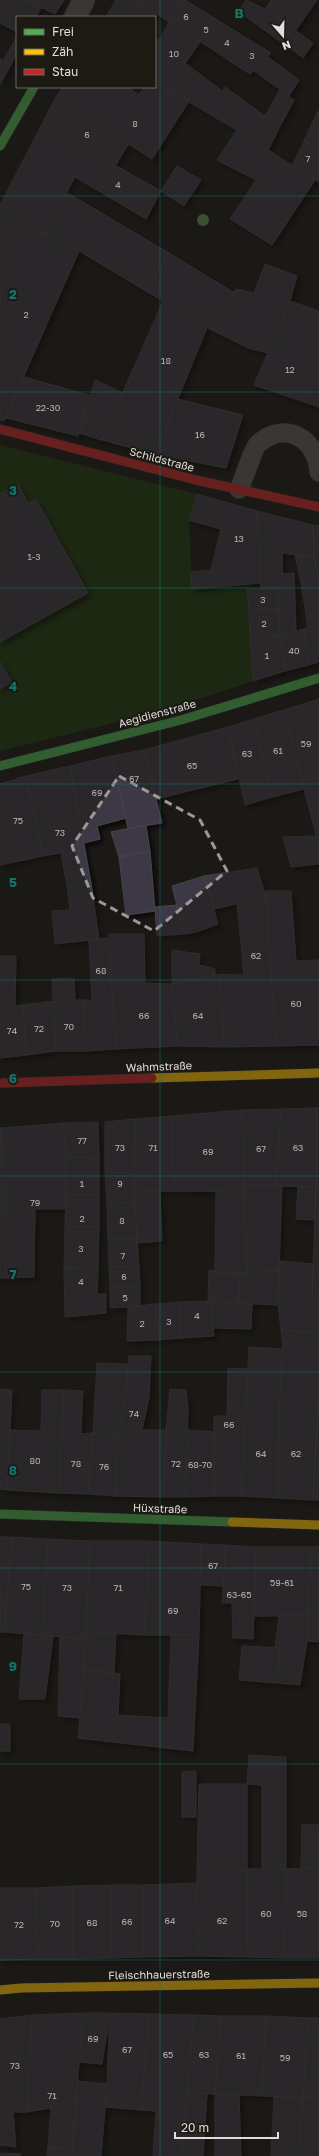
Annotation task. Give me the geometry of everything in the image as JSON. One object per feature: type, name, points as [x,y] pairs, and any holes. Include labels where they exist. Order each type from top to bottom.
[{"type":"street","points":[[76,16],[84,0]]},
{"type":"street","points":[[0,146],[33,88]]},
{"type":"street","name":"Schildstraße","points":[[0,429],[239,490],[319,508]]},
{"type":"street","name":"Aegidienstraße","points":[[0,766],[181,720],[319,678]]},
{"type":"street","name":"Wahmstraße","points":[[0,1083],[319,1073]]},
{"type":"street","name":"Hüxstraße","points":[[0,1514],[319,1525]]},
{"type":"street","name":"Fleischhauerstraße","points":[[0,1990],[21,1988],[319,1983]]},
{"type":"lane","points":[[239,490],[257,444],[279,432],[298,434],[313,449],[319,472]]},
{"type":"highlighted area","points":[[119,776],[200,820],[227,871],[154,931],[93,898],[72,846]]},
{"type":"green space","points":[[0,445],[197,494],[189,520],[192,589],[248,584],[253,681],[163,711],[0,751]]},
{"type":"building","points":[[0,0],[26,0],[41,8],[37,16],[16,16],[16,31],[0,23]]},
{"type":"building","points":[[26,0],[64,0],[55,14]]},
{"type":"building","points":[[116,0],[136,0],[157,14],[156,16],[107,16]]},
{"type":"building","points":[[136,0],[181,0],[169,22]]},
{"type":"building","points":[[181,0],[185,0],[203,11],[189,35],[169,22]]},
{"type":"building","points":[[246,0],[265,9],[313,43],[303,58],[238,11]]},
{"type":"building","points":[[271,0],[317,0],[295,31],[265,9]]},
{"type":"building","points":[[203,11],[224,24],[209,47],[189,35]]},
{"type":"building","points":[[169,22],[200,42],[167,89],[156,84],[156,38],[159,40]]},
{"type":"building","points":[[224,24],[245,37],[231,62],[209,47]]},
{"type":"building","points":[[245,37],[271,53],[250,74],[231,62]]},
{"type":"building","points":[[16,38],[16,55],[0,85],[0,59],[3,61]]},
{"type":"building","points":[[268,57],[299,80],[289,96],[253,70]]},
{"type":"building","points":[[185,63],[222,91],[225,87],[265,116],[250,138],[167,89]]},
{"type":"building","points":[[156,84],[189,101],[152,159],[56,97],[62,88],[129,88],[139,95],[143,88],[156,88]]},
{"type":"building","points":[[280,90],[294,100],[279,128],[265,116]]},
{"type":"building","points":[[56,97],[128,145],[115,166],[42,124]]},
{"type":"building","points":[[318,111],[319,112],[319,149],[304,141]]},
{"type":"building","points":[[265,116],[279,128],[268,150],[250,138]]},
{"type":"building","points":[[42,124],[161,191],[146,219],[75,177],[44,234],[0,213],[0,205]]},
{"type":"building","points":[[237,130],[315,180],[272,245],[230,219],[256,180],[217,160]]},
{"type":"building","points":[[304,141],[319,149],[319,182],[292,166]]},
{"type":"building","points":[[177,166],[201,180],[184,206],[161,191]]},
{"type":"building","points":[[66,192],[169,253],[146,291],[79,251],[44,234]]},
{"type":"building","points":[[0,213],[79,251],[4,421],[0,420]]},
{"type":"building","points":[[169,253],[233,292],[210,329],[146,291]]},
{"type":"building","points":[[265,264],[297,276],[290,301],[268,353],[248,348],[210,329],[233,292],[237,289],[254,293]]},
{"type":"building","points":[[163,301],[207,328],[155,454],[102,440]]},
{"type":"building","points":[[290,301],[319,311],[319,407],[254,385]]},
{"type":"building","points":[[24,377],[89,395],[78,436],[6,418]]},
{"type":"building","points":[[95,380],[123,393],[102,440],[79,433]]},
{"type":"building","points":[[178,399],[243,415],[226,468],[155,454]]},
{"type":"building","points":[[18,484],[28,503],[36,499],[88,593],[0,642],[0,494]]},
{"type":"building","points":[[197,494],[257,511],[261,583],[192,589],[190,572],[211,570],[221,529],[189,520]]},
{"type":"building","points":[[257,511],[313,525],[314,557],[282,553],[283,590],[261,589]]},
{"type":"building","points":[[313,525],[319,526],[319,582],[314,557]]},
{"type":"building","points":[[295,555],[314,557],[319,581],[301,583]]},
{"type":"building","points":[[294,573],[296,631],[280,636],[278,589],[283,590],[282,574]]},
{"type":"building","points":[[319,581],[319,623],[308,627],[301,583]]},
{"type":"building","points":[[247,589],[278,589],[279,609],[249,610]]},
{"type":"building","points":[[279,609],[280,636],[250,639],[249,610]]},
{"type":"building","points":[[319,623],[319,662],[308,665],[304,629]]},
{"type":"building","points":[[304,629],[308,665],[285,671],[280,636]]},
{"type":"building","points":[[280,636],[285,671],[253,681],[250,639]]},
{"type":"building","points":[[0,662],[12,682],[0,689]]},
{"type":"building","points":[[319,699],[319,777],[302,781],[284,710]]},
{"type":"building","points":[[284,710],[304,789],[272,797],[254,719]]},
{"type":"building","points":[[254,719],[272,797],[245,805],[228,727]]},
{"type":"building","points":[[228,727],[238,779],[156,799],[144,750]]},
{"type":"building","points":[[144,750],[162,823],[128,828],[111,756]]},
{"type":"building","points":[[111,756],[126,818],[97,826],[100,839],[84,843],[70,766]]},
{"type":"building","points":[[70,766],[91,883],[67,886],[61,853],[43,856],[26,776]]},
{"type":"building","points":[[26,776],[43,856],[0,865],[0,784]]},
{"type":"building","points":[[319,777],[319,846],[302,781]]},
{"type":"building","points":[[146,825],[150,851],[119,857],[111,832]]},
{"type":"building","points":[[317,836],[319,846],[319,864],[291,867],[283,837]]},
{"type":"building","points":[[150,851],[155,911],[126,915],[119,857]]},
{"type":"building","points":[[257,868],[266,897],[214,909],[204,876]]},
{"type":"building","points":[[204,876],[218,924],[196,932],[184,934],[172,886]]},
{"type":"building","points":[[91,883],[99,939],[55,944],[52,911],[70,910],[67,886]]},
{"type":"building","points":[[266,891],[291,891],[296,961],[319,960],[319,1045],[276,1046]]},
{"type":"building","points":[[266,897],[276,1046],[224,1047],[220,974],[244,975],[237,903]]},
{"type":"building","points":[[177,905],[184,934],[157,936],[155,907]]},
{"type":"building","points":[[109,934],[144,934],[145,983],[172,984],[178,1046],[116,1049]]},
{"type":"building","points":[[108,938],[116,1049],[86,1051],[83,1000],[92,1000],[89,940]]},
{"type":"building","points":[[172,950],[200,954],[199,965],[215,969],[215,975],[172,984]]},
{"type":"building","points":[[0,956],[16,956],[15,1006],[23,1005],[26,1055],[0,1058]]},
{"type":"building","points":[[220,974],[224,1047],[178,1046],[172,984]]},
{"type":"building","points":[[74,978],[75,1000],[83,1000],[86,1051],[56,1051],[52,979]]},
{"type":"building","points":[[53,1001],[56,1051],[26,1055],[23,1005]]},
{"type":"building","points":[[319,1107],[319,1187],[316,1187],[316,1108]]},
{"type":"building","points":[[316,1108],[316,1187],[276,1186],[281,1109]]},
{"type":"building","points":[[281,1109],[276,1186],[244,1186],[242,1110]]},
{"type":"building","points":[[242,1110],[244,1192],[174,1191],[172,1116]]},
{"type":"building","points":[[172,1116],[174,1191],[134,1192],[135,1119]]},
{"type":"building","points":[[135,1119],[134,1174],[105,1172],[105,1122]]},
{"type":"building","points":[[98,1122],[99,1158],[66,1157],[63,1123]]},
{"type":"building","points":[[63,1123],[66,1157],[65,1209],[35,1209],[34,1277],[5,1278],[1,1128]]},
{"type":"building","points":[[1,1128],[5,1210],[0,1210]]},
{"type":"building","points":[[66,1157],[99,1158],[99,1195],[66,1195]]},
{"type":"building","points":[[105,1172],[134,1174],[135,1203],[107,1202]]},
{"type":"building","points":[[282,1185],[279,1271],[247,1269],[244,1186]]},
{"type":"building","points":[[298,1186],[316,1187],[315,1220],[296,1219]]},
{"type":"building","points":[[316,1187],[319,1187],[319,1300],[312,1300]]},
{"type":"building","points":[[160,1191],[162,1241],[138,1243],[134,1192]]},
{"type":"building","points":[[216,1192],[244,1192],[247,1273],[215,1274]]},
{"type":"building","points":[[66,1195],[99,1195],[99,1227],[65,1227]]},
{"type":"building","points":[[107,1202],[135,1203],[137,1239],[108,1238]]},
{"type":"building","points":[[0,1210],[5,1210],[5,1278],[0,1278]]},
{"type":"building","points":[[65,1227],[99,1227],[98,1269],[64,1268]]},
{"type":"building","points":[[108,1238],[137,1239],[139,1266],[109,1267]]},
{"type":"building","points":[[280,1261],[313,1264],[312,1300],[319,1300],[319,1333],[281,1330],[278,1305]]},
{"type":"building","points":[[139,1266],[140,1286],[110,1288],[109,1267]]},
{"type":"building","points":[[64,1268],[98,1269],[97,1294],[106,1294],[106,1313],[65,1317]]},
{"type":"building","points":[[247,1269],[279,1271],[278,1305],[239,1303],[240,1273],[247,1273]]},
{"type":"building","points":[[209,1270],[215,1271],[215,1274],[240,1273],[239,1303],[208,1301]]},
{"type":"building","points":[[140,1286],[140,1306],[110,1308],[110,1288]]},
{"type":"building","points":[[211,1301],[252,1304],[251,1329],[213,1328]]},
{"type":"building","points":[[211,1301],[214,1336],[181,1338],[181,1302]]},
{"type":"building","points":[[181,1302],[181,1338],[158,1340],[156,1304]]},
{"type":"building","points":[[156,1304],[158,1340],[127,1341],[128,1307]]},
{"type":"building","points":[[281,1330],[319,1333],[319,1390],[313,1500],[278,1498],[279,1409],[283,1349]]},
{"type":"building","points":[[249,1347],[283,1349],[279,1409],[278,1498],[241,1496]]},
{"type":"building","points":[[129,1356],[151,1356],[149,1397],[142,1430],[166,1430],[164,1497],[115,1496],[118,1437],[126,1395]]},
{"type":"building","points":[[97,1363],[128,1364],[126,1395],[118,1437],[93,1433]]},
{"type":"building","points":[[228,1368],[248,1369],[241,1496],[214,1496],[214,1416],[227,1416]]},
{"type":"building","points":[[0,1389],[12,1390],[7,1490],[0,1489]]},
{"type":"building","points":[[170,1389],[186,1390],[188,1407],[186,1497],[164,1497],[166,1430]]},
{"type":"building","points":[[42,1390],[64,1390],[59,1493],[7,1490],[10,1430],[41,1431]]},
{"type":"building","points":[[64,1390],[83,1391],[81,1434],[93,1433],[88,1494],[59,1493]]},
{"type":"building","points":[[319,1390],[319,1500],[313,1500]]},
{"type":"building","points":[[187,1430],[214,1432],[214,1496],[186,1497]]},
{"type":"building","points":[[93,1433],[118,1437],[115,1496],[88,1494]]},
{"type":"building","points":[[0,1537],[12,1537],[4,1632],[0,1632]]},
{"type":"building","points":[[12,1537],[48,1539],[42,1635],[4,1632]]},
{"type":"building","points":[[48,1539],[90,1541],[86,1639],[42,1635]]},
{"type":"building","points":[[90,1541],[150,1541],[144,1635],[86,1632]]},
{"type":"building","points":[[150,1541],[201,1544],[199,1635],[144,1635]]},
{"type":"building","points":[[201,1544],[226,1545],[223,1586],[200,1585]]},
{"type":"building","points":[[226,1545],[256,1547],[253,1639],[233,1638],[232,1603],[222,1603]]},
{"type":"building","points":[[256,1547],[311,1547],[308,1616],[254,1616]]},
{"type":"building","points":[[311,1547],[319,1547],[319,1642],[307,1641]]},
{"type":"building","points":[[279,1616],[308,1616],[307,1641],[300,1685],[277,1683],[280,1648],[275,1647]]},
{"type":"building","points":[[86,1632],[116,1633],[114,1673],[84,1670]]},
{"type":"building","points":[[24,1634],[53,1636],[45,1699],[19,1699]]},
{"type":"building","points":[[171,1635],[199,1635],[193,1751],[78,1738],[84,1670],[120,1674],[118,1715],[168,1718]]},
{"type":"building","points":[[60,1637],[86,1639],[80,1718],[58,1716]]},
{"type":"building","points":[[242,1646],[280,1648],[277,1683],[239,1680]]},
{"type":"building","points":[[0,1724],[10,1724],[10,1751],[0,1751]]},
{"type":"building","points":[[249,1755],[286,1757],[286,1869],[262,1869],[262,1785],[247,1784]]},
{"type":"building","points":[[196,1771],[196,1817],[182,1817],[182,1772]]},
{"type":"building","points":[[199,1784],[247,1784],[247,1869],[197,1869]]},
{"type":"building","points":[[302,1825],[319,1825],[319,1868],[301,1869]]},
{"type":"building","points":[[319,1868],[319,1958],[285,1958],[286,1869]]},
{"type":"building","points":[[197,1869],[247,1869],[248,1957],[198,1956]]},
{"type":"building","points":[[247,1869],[286,1869],[285,1958],[248,1957]]},
{"type":"building","points":[[197,1883],[198,1956],[143,1957],[143,1885]]},
{"type":"building","points":[[111,1885],[143,1885],[143,1957],[111,1958]]},
{"type":"building","points":[[111,1885],[111,1958],[73,1959],[73,1886]]},
{"type":"building","points":[[73,1886],[73,1959],[38,1959],[36,1888]]},
{"type":"building","points":[[0,1888],[36,1888],[38,1959],[0,1960]]},
{"type":"building","points":[[83,2013],[110,2013],[102,2064],[79,2062]]},
{"type":"building","points":[[83,2013],[72,2150],[48,2147],[51,2108],[27,2112],[32,2015]]},
{"type":"building","points":[[110,2013],[149,2014],[141,2110],[106,2107]]},
{"type":"building","points":[[149,2014],[194,2015],[182,2156],[153,2156],[156,2111],[141,2110]]},
{"type":"building","points":[[32,2015],[27,2112],[0,2112],[0,2019]]},
{"type":"building","points":[[194,2015],[221,2016],[215,2094],[187,2092]]},
{"type":"building","points":[[221,2016],[266,2016],[262,2096],[215,2094]]},
{"type":"building","points":[[266,2016],[308,2018],[303,2098],[262,2096]]},
{"type":"building","points":[[308,2018],[319,2018],[319,2098],[303,2098]]},
{"type":"building","points":[[78,2081],[107,2084],[101,2156],[72,2156]]},
{"type":"building","points":[[187,2092],[207,2094],[203,2156],[182,2156]]},
{"type":"building","points":[[215,2094],[239,2095],[241,2156],[215,2156]]},
{"type":"building","points":[[274,2097],[303,2098],[298,2156],[271,2156]]},
{"type":"building","points":[[303,2098],[319,2098],[319,2156],[298,2156]]},
{"type":"building","points":[[0,2112],[13,2112],[16,2147],[0,2145]]},
{"type":"building","points":[[48,2147],[72,2150],[72,2156],[47,2156]]},
{"type":"building","points":[[0,2153],[21,2154],[21,2156],[0,2156]]},
{"type":"traffic: fast","points":[[0,146],[33,88]]},
{"type":"traffic: fast","points":[[0,766],[181,720],[319,678]]},
{"type":"traffic: fast","points":[[0,1514],[232,1522]]},
{"type":"traffic: slow","points":[[152,1078],[319,1073]]},
{"type":"traffic: slow","points":[[232,1522],[319,1525]]},
{"type":"traffic: slow","points":[[0,1990],[21,1988],[319,1983]]},
{"type":"traffic: jam","points":[[0,429],[196,480],[319,507]]},
{"type":"traffic: jam","points":[[0,1083],[152,1078]]}]
